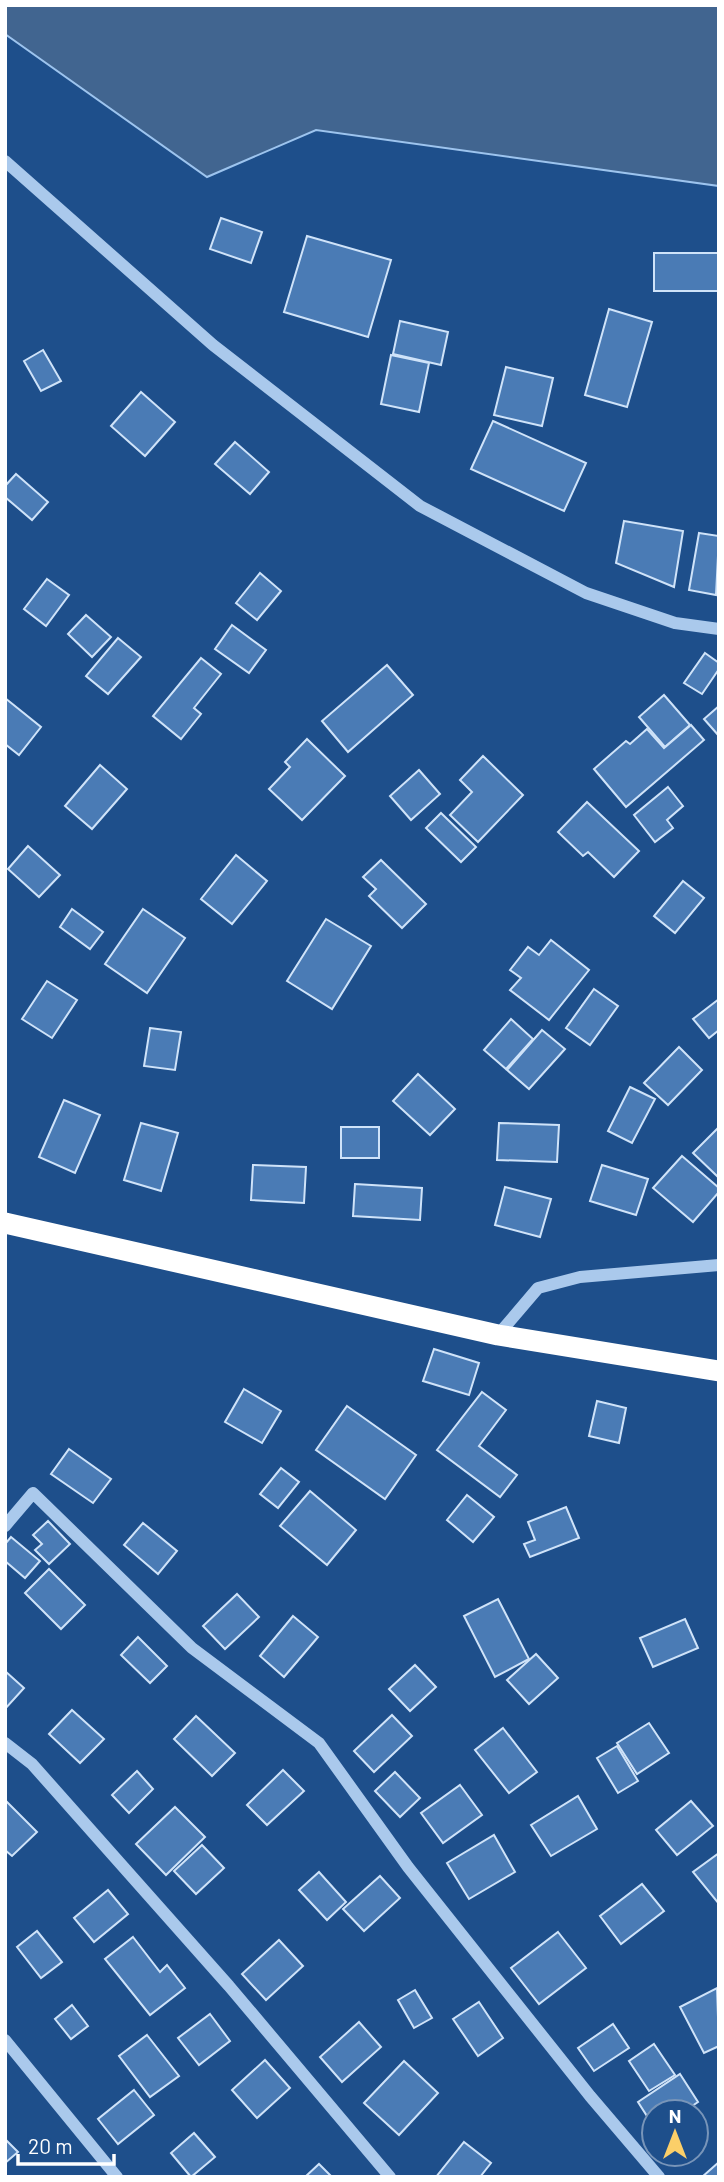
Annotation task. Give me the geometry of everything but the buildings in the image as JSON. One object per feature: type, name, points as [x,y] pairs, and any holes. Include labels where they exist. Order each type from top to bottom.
[{"type":"highway","points":[[5,1223],[498,1335],[719,1371]]},
{"type":"street","points":[[5,162],[212,345],[420,506],[586,593],[675,623],[719,629]]},
{"type":"street","points":[[498,1335],[538,1289],[580,1277],[719,1265]]},
{"type":"street","points":[[5,1525],[33,1493],[192,1648],[319,1744],[416,1878],[659,2177]]},
{"type":"street","points":[[5,1743],[32,1764],[140,1885],[390,2177]]},
{"type":"street","points":[[5,2040],[117,2177]]},
{"type":"water","points":[[5,5],[719,5],[719,186],[316,130],[207,177],[5,34]]}]
